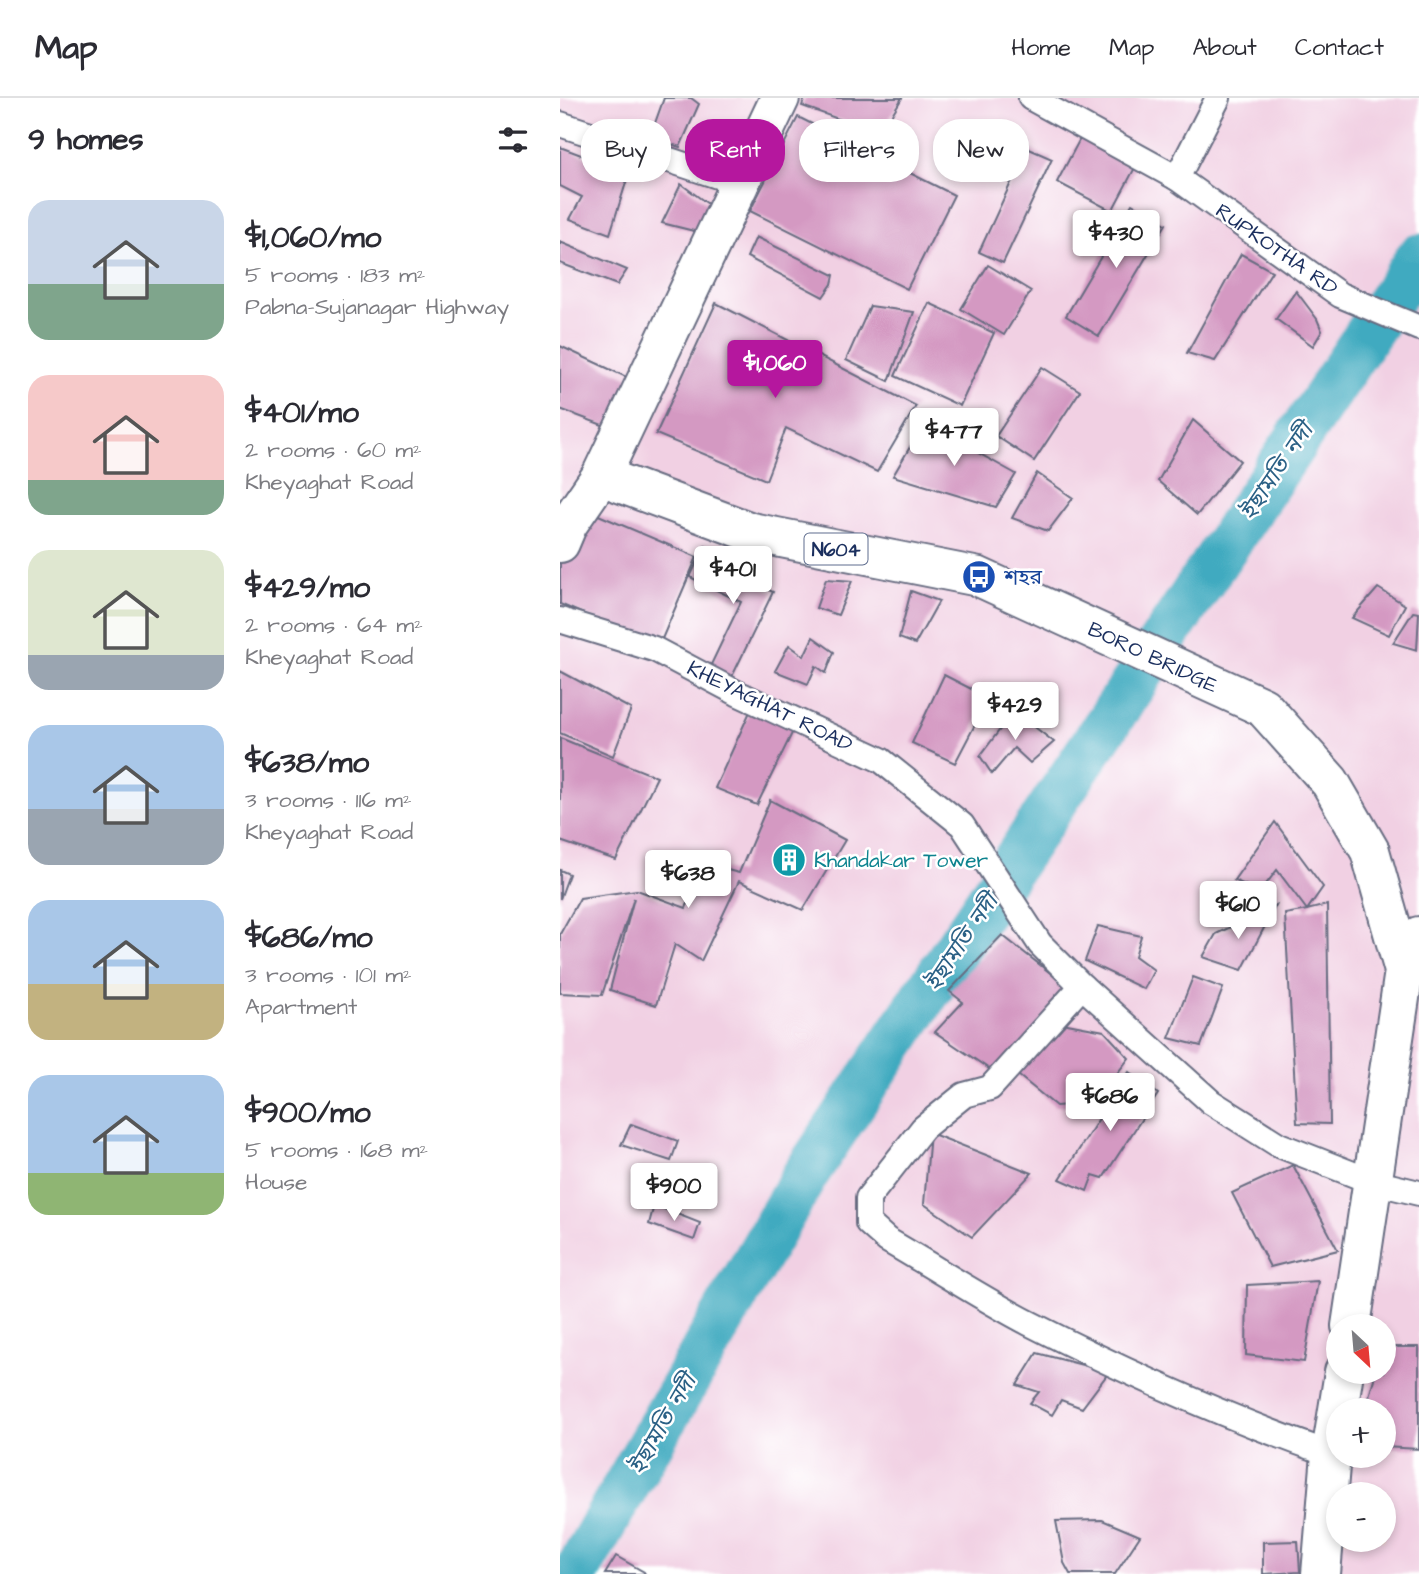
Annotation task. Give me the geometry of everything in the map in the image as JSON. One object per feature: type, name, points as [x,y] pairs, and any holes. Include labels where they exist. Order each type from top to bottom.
[{"type":"main road","points":[[560,543],[568,524],[601,476],[780,98]]},
{"type":"main road","name":"BORO BRIDGE","points":[[601,476],[751,532],[979,577],[1263,707],[1330,782],[1370,851],[1404,971]]},
{"type":"main road","points":[[1404,971],[1419,936]]},
{"type":"main road","name":"N604","points":[[1353,1314],[1404,971]]},
{"type":"main road","points":[[1321,1574],[1330,1468]]},
{"type":"street","name":"RUPKOTHA RD","points":[[1031,98],[1177,178],[1340,295],[1419,328]]},
{"type":"street","points":[[1177,178],[1218,98]]},
{"type":"street","points":[[560,124],[739,183]]},
{"type":"street","name":"KHEYAGHAT ROAD","points":[[560,620],[654,649],[737,693],[881,760],[962,825],[1040,944],[1082,986],[1211,1102],[1279,1145],[1373,1182],[1419,1193]]},
{"type":"street","points":[[1082,986],[990,1088],[964,1095],[923,1128],[868,1198],[868,1223],[887,1240],[1028,1322],[1123,1368],[1278,1436],[1326,1452]]},
{"type":"shaded area","points":[[560,98],[1419,98],[1419,1574],[560,1574]]},
{"type":"building","points":[[664,98],[691,98],[699,104],[692,119],[685,119],[685,136],[680,147],[671,144],[671,119],[656,119]]},
{"type":"building","points":[[805,98],[902,98],[889,119],[838,119],[802,106]]},
{"type":"building","points":[[798,117],[802,119],[799,119],[799,182],[919,182],[919,178],[954,195],[907,289],[750,211],[765,182],[785,182],[785,142]]},
{"type":"building","points":[[1083,133],[1138,162],[1112,211],[1057,182]]},
{"type":"building","points":[[560,147],[581,155],[581,182],[626,182],[610,234],[570,219],[582,197],[560,186]]},
{"type":"building","points":[[1029,149],[1052,159],[1003,263],[979,252],[1011,182],[1029,182]]},
{"type":"building","points":[[681,184],[708,204],[698,232],[662,223]]},
{"type":"building","points":[[1132,204],[1166,224],[1099,336],[1066,316]]},
{"type":"building","points":[[756,237],[834,275],[832,284],[823,297],[747,257]]},
{"type":"building","points":[[560,242],[627,270],[617,285],[560,263]]},
{"type":"building","points":[[1241,254],[1272,271],[1215,361],[1187,353]]},
{"type":"building","points":[[988,265],[1031,291],[1004,335],[961,309]]},
{"type":"building","points":[[1296,291],[1317,319],[1322,331],[1313,346],[1276,319]]},
{"type":"building","points":[[716,303],[916,406],[877,472],[786,428],[766,480],[656,434]]},
{"type":"building","points":[[929,303],[994,333],[960,406],[895,376]]},
{"type":"building","points":[[870,306],[914,312],[889,381],[846,360]]},
{"type":"building","points":[[560,346],[635,381],[613,429],[560,409]]},
{"type":"building","points":[[1042,367],[1080,391],[1034,461],[996,436]]},
{"type":"building","points":[[1193,420],[1240,461],[1197,515],[1158,481]]},
{"type":"building","points":[[924,423],[1016,474],[996,507],[893,476]]},
{"type":"building","points":[[1037,473],[1073,498],[1048,531],[1012,518]]},
{"type":"building","points":[[582,508],[697,557],[659,646],[560,604],[560,558]]},
{"type":"building","points":[[705,546],[761,573],[756,584],[773,592],[729,683],[707,673],[741,602],[690,577]]},
{"type":"building","points":[[826,579],[852,581],[838,615],[816,608]]},
{"type":"building","points":[[1378,588],[1405,605],[1389,635],[1352,618]]},
{"type":"building","points":[[911,591],[939,601],[915,644],[899,638]]},
{"type":"building","points":[[1413,612],[1419,613],[1417,650],[1393,643]]},
{"type":"building","points":[[813,637],[834,652],[826,673],[816,666],[808,684],[775,671],[789,645],[804,656]]},
{"type":"building","points":[[560,671],[631,709],[613,756],[560,733]]},
{"type":"building","points":[[944,675],[989,698],[955,763],[912,743]]},
{"type":"building","points":[[753,705],[796,725],[757,805],[715,788]]},
{"type":"building","points":[[1014,711],[1054,742],[1030,763],[1014,748],[992,774],[980,756]]},
{"type":"building","points":[[560,738],[657,777],[616,860],[560,841]]},
{"type":"building","points":[[770,800],[845,840],[803,910],[739,881],[701,961],[675,944],[656,1005],[610,990],[634,898],[602,995],[560,993],[560,934],[580,898],[637,890],[686,908],[705,864],[739,873]]},
{"type":"building","points":[[1275,822],[1323,887],[1307,910],[1277,870],[1260,892],[1234,880]]},
{"type":"building","points":[[560,870],[569,874],[560,899]]},
{"type":"building","points":[[1276,905],[1242,970],[1203,957],[1216,934]]},
{"type":"building","points":[[1327,905],[1330,1124],[1297,1123],[1285,914]]},
{"type":"building","points":[[1098,926],[1141,936],[1135,956],[1154,970],[1144,989],[1085,961]]},
{"type":"building","points":[[1002,935],[1068,987],[998,1075],[935,1032],[963,1002],[949,991]]},
{"type":"building","points":[[1193,977],[1223,988],[1201,1046],[1169,1038]]},
{"type":"building","points":[[1062,1023],[1104,1031],[1129,1058],[1094,1103],[1056,1106],[1013,1071]]},
{"type":"building","points":[[1129,1072],[1158,1094],[1103,1178],[1093,1175],[1087,1191],[1060,1179]]},
{"type":"building","points":[[631,1124],[678,1141],[671,1161],[621,1145]]},
{"type":"building","points":[[930,1133],[1032,1173],[972,1237],[924,1204]]},
{"type":"building","points":[[1293,1165],[1338,1250],[1270,1267],[1232,1193]]},
{"type":"building","points":[[654,1205],[700,1223],[694,1240],[649,1224]]},
{"type":"building","points":[[1318,1281],[1304,1362],[1246,1355],[1247,1285]]},
{"type":"building","points":[[1396,1347],[1419,1347],[1419,1449],[1396,1448],[1396,1398],[1368,1398],[1373,1384],[1396,1384]]},
{"type":"building","points":[[1037,1353],[1109,1372],[1082,1408],[1061,1400],[1052,1415],[1030,1403],[1039,1392],[1017,1385]]},
{"type":"building","points":[[1102,1520],[1140,1536],[1115,1574],[1070,1574],[1064,1563],[1056,1521]]},
{"type":"building","points":[[1298,1541],[1300,1572],[1263,1574],[1263,1542]]},
{"type":"building","points":[[616,1556],[644,1572],[645,1574],[605,1574]]},
{"type":"waterway","name":"ইছামতি নদী","points":[[575,1574],[805,1175],[1419,257]]},
{"type":"place","name":"শহর","points":[[979,577]]},
{"type":"place","name":"Khandakar Tower","points":[[789,860]]}]
